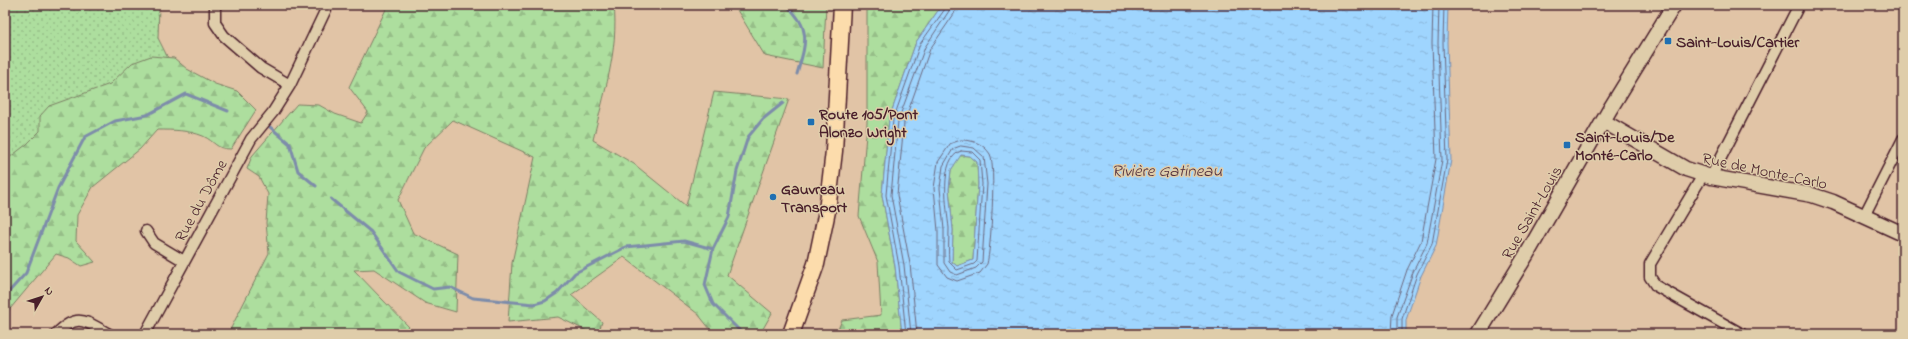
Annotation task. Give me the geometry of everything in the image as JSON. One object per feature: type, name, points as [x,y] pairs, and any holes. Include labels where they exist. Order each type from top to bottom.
[{"type":"main road","points":[[791,334],[816,264],[827,211],[834,151],[842,5]]},
{"type":"main road","name":"Rue Saint-Louis","points":[[1478,334],[1527,254],[1603,121],[1674,5]]},
{"type":"main road","name":"Rue de Monte-Carlo","points":[[1603,121],[1677,165],[1707,176],[1812,195],[1903,234]]},
{"type":"street","points":[[215,5],[215,23],[224,36],[261,68],[290,85]]},
{"type":"street","name":"Rue du Dôme","points":[[145,334],[250,139],[273,112],[290,85],[328,5]]},
{"type":"street","points":[[1742,334],[1656,286],[1650,277],[1650,264],[1707,176],[1799,5]]},
{"type":"street","points":[[1864,216],[1903,139]]},
{"type":"street","points":[[146,230],[154,243],[184,261]]},
{"type":"street","points":[[56,334],[66,324],[78,319],[84,320],[109,334]]},
{"type":"green space","points":[[5,5],[159,5],[158,38],[186,94],[147,115],[5,296]]},
{"type":"green space","points":[[388,5],[614,5],[615,22],[612,56],[593,140],[634,164],[686,206],[714,92],[789,99],[727,275],[772,313],[760,334],[714,334],[698,314],[624,257],[571,295],[602,322],[598,334],[593,334],[558,317],[508,322],[512,263],[535,157],[453,120],[424,148],[398,200],[413,233],[458,254],[456,312],[425,303],[374,269],[354,270],[409,327],[396,334],[228,334],[269,253],[266,223],[268,194],[259,177],[247,169],[252,156],[297,104],[319,105],[335,114],[361,123],[368,112],[349,87]]},
{"type":"green space","points":[[728,5],[826,5],[823,68],[765,56],[737,10]]},
{"type":"green space","points":[[867,5],[942,5],[916,42],[889,119],[882,195],[895,266],[902,334],[836,334],[842,320],[881,315],[878,262],[859,216],[867,123]]},
{"type":"green space","points":[[151,56],[174,58],[187,69],[215,84],[237,91],[256,110],[231,149],[222,148],[203,136],[186,131],[157,130],[140,149],[93,187],[77,215],[76,241],[95,262],[81,266],[69,258],[56,254],[5,315],[5,161],[27,144],[40,131],[40,116],[49,106],[110,84],[132,63]]},
{"type":"green space","points":[[960,155],[970,156],[977,162],[978,184],[973,260],[957,266],[952,262],[953,230],[949,189],[951,170]]},
{"type":"water","name":"Rivière Gatineau","points":[[942,5],[1448,5],[1447,43],[1451,160],[1436,246],[1421,276],[1406,320],[1406,334],[902,334],[895,266],[882,195],[889,119],[916,42]],"holes":[[[961,155],[970,156],[977,162],[978,184],[973,260],[957,266],[952,262],[953,230],[949,189],[951,170]]]},
{"type":"waterway","points":[[786,5],[800,21],[805,36],[803,53],[797,74]]},
{"type":"waterway","points":[[5,296],[26,273],[58,188],[85,137],[115,121],[147,115],[186,94],[228,111]]},
{"type":"waterway","points":[[743,334],[713,304],[705,285],[713,249],[729,217],[737,171],[748,137],[763,119],[783,103]]},
{"type":"waterway","points":[[270,127],[290,144],[298,171],[316,186]]},
{"type":"waterway","points":[[331,199],[371,232],[399,272],[433,289],[450,287],[473,298],[534,304],[545,301],[557,293],[575,273],[626,247],[684,241],[713,249]]},
{"type":"place","name":"Saint-Louis/Cartier","points":[[1668,41]]},
{"type":"place","name":"Route 105/Pont Alonzo Wright","points":[[811,122]]},
{"type":"place","name":"Saint-Louis/De Monté-Carlo","points":[[1567,145]]},
{"type":"place","name":"Gauvreau Transport","points":[[773,197]]}]
